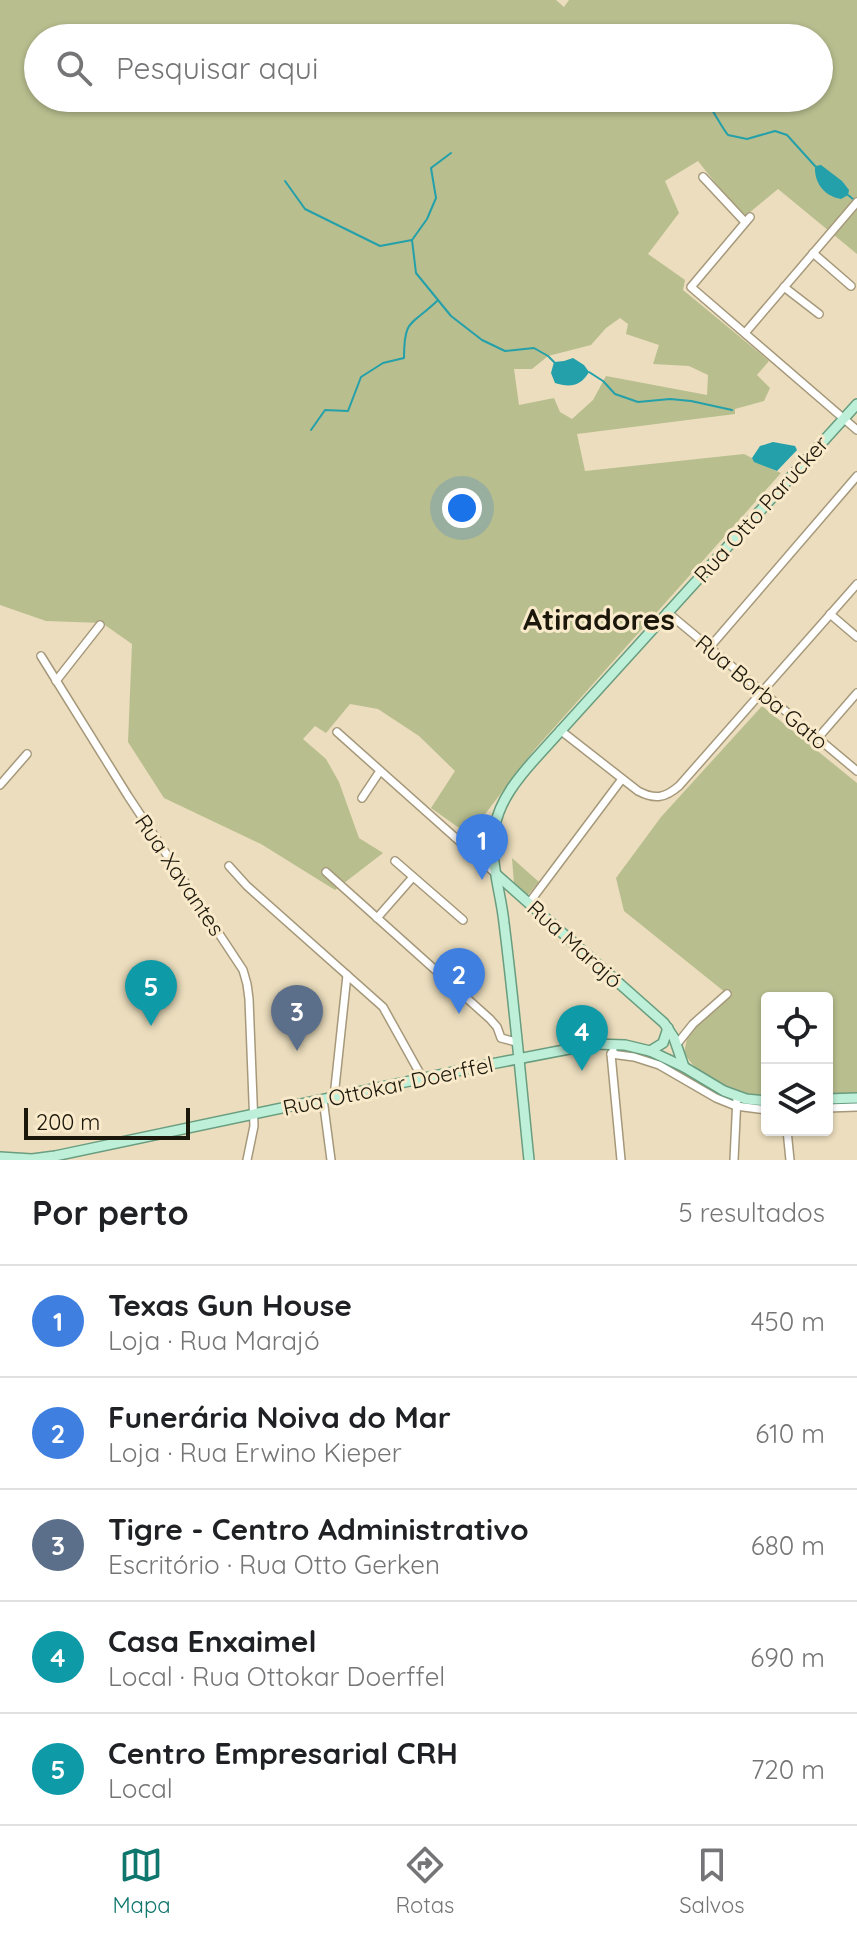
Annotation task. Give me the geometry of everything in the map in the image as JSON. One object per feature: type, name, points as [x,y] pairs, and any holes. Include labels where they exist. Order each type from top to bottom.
[{"type":"main road","name":"Rua Otto Parucker","points":[[529,1160],[493,838],[499,812],[520,777],[667,612],[852,424],[857,404]]},
{"type":"main road","name":"Rua Marajó","points":[[497,875],[668,1028],[684,1067]]},
{"type":"main road","points":[[502,904],[507,895],[519,894]]},
{"type":"main road","points":[[650,1051],[663,1043],[668,1028]]},
{"type":"main road","points":[[500,1062],[516,1042]]},
{"type":"main road","name":"Rua Ottokar Doerffel","points":[[0,1157],[47,1157],[589,1045],[618,1044],[650,1051],[684,1067],[737,1102],[761,1101]]},
{"type":"main road","points":[[833,1099],[857,1098]]},
{"type":"street","points":[[703,177],[748,220],[691,287],[852,424]]},
{"type":"street","points":[[745,333],[857,202]]},
{"type":"street","points":[[813,253],[851,286]]},
{"type":"street","points":[[784,287],[819,314]]},
{"type":"street","points":[[709,648],[857,476]]},
{"type":"street","points":[[560,730],[646,796],[661,798],[679,786],[857,584]]},
{"type":"street","name":"Rua Borba Gato","points":[[667,612],[857,771]]},
{"type":"street","points":[[830,614],[857,637]]},
{"type":"street","points":[[56,681],[100,625]]},
{"type":"street","name":"Rua Xavantes","points":[[41,656],[128,796],[243,970],[249,999],[254,1126],[247,1160]]},
{"type":"street","points":[[817,739],[857,693]]},
{"type":"street","name":"Rua Marajó","points":[[337,732],[497,875]]},
{"type":"street","points":[[0,785],[27,754]]},
{"type":"street","points":[[362,798],[380,771]]},
{"type":"street","points":[[529,903],[622,779]]},
{"type":"street","points":[[395,861],[463,920]]},
{"type":"street","points":[[229,866],[387,1013],[423,1079]]},
{"type":"street","points":[[326,872],[490,1019],[501,1038],[516,1042]]},
{"type":"street","points":[[377,918],[413,877]]},
{"type":"street","points":[[334,1097],[347,975]]},
{"type":"street","points":[[677,1044],[693,1024],[727,994]]},
{"type":"street","points":[[618,1044],[611,1054],[621,1160]]},
{"type":"street","points":[[611,1054],[659,1065],[716,1098],[761,1108]]},
{"type":"street","points":[[323,1099],[331,1160]]},
{"type":"street","points":[[734,1160],[737,1102]]},
{"type":"street","points":[[833,1108],[857,1107]]},
{"type":"street","points":[[788,1136],[790,1160]]},
{"type":"green space","points":[[0,0],[556,0],[564,7],[569,0],[857,0],[857,254],[778,189],[743,218],[698,161],[665,181],[679,213],[648,254],[685,280],[683,290],[769,361],[757,375],[770,388],[764,401],[735,409],[735,414],[577,434],[585,471],[744,454],[781,473],[535,749],[469,835],[431,808],[455,771],[419,736],[378,709],[350,704],[326,733],[315,726],[303,739],[326,759],[339,782],[359,838],[383,853],[335,890],[261,844],[164,798],[128,742],[132,644],[102,623],[46,621],[0,605]],"holes":[[[620,318],[628,324],[626,334],[659,345],[653,364],[689,366],[708,375],[707,395],[606,376],[593,400],[572,419],[560,412],[554,398],[519,405],[514,369],[532,369],[548,356],[591,345]]]},
{"type":"green space","points":[[762,706],[857,783],[857,1096],[833,1096],[833,992],[761,992],[761,1096],[720,1084],[691,1063],[684,1053],[687,1039],[684,1035],[726,993],[624,911],[616,878],[661,817]]},
{"type":"green space","points":[[512,858],[539,882],[527,896],[514,884]]},
{"type":"water","points":[[821,165],[842,181],[849,190],[848,195],[841,199],[821,188],[815,166]]},
{"type":"water","points":[[573,358],[589,372],[586,377],[575,385],[555,383],[551,373],[554,362]]},
{"type":"water","points":[[773,442],[795,446],[797,450],[777,471],[754,462],[752,458],[760,446]]},
{"type":"waterway","points":[[713,112],[728,135],[747,139],[775,131],[787,135],[815,166]]},
{"type":"waterway","points":[[451,153],[431,168],[436,198],[427,219],[412,240],[416,273],[451,316],[482,340],[505,351],[534,348],[554,362]]},
{"type":"waterway","points":[[285,181],[305,209],[380,246],[412,240]]},
{"type":"waterway","points":[[848,195],[853,199]]},
{"type":"waterway","points":[[311,430],[325,410],[348,411],[361,377],[383,363],[404,358],[408,329],[437,301]]},
{"type":"waterway","points":[[589,372],[615,394],[638,402],[670,399],[732,410]]},
{"type":"place","name":"Texas Gun House","points":[[482,880]]},
{"type":"place","name":"Funerária Noiva do Mar","points":[[459,1014]]},
{"type":"place","name":"Centro Empresarial CRH","points":[[151,1026]]},
{"type":"place","name":"Tigre - Centro Administrativo","points":[[297,1051]]},
{"type":"place","name":"Casa Enxaimel","points":[[582,1071]]},
{"type":"district","name":"Atiradores","points":[[599,619]]}]
